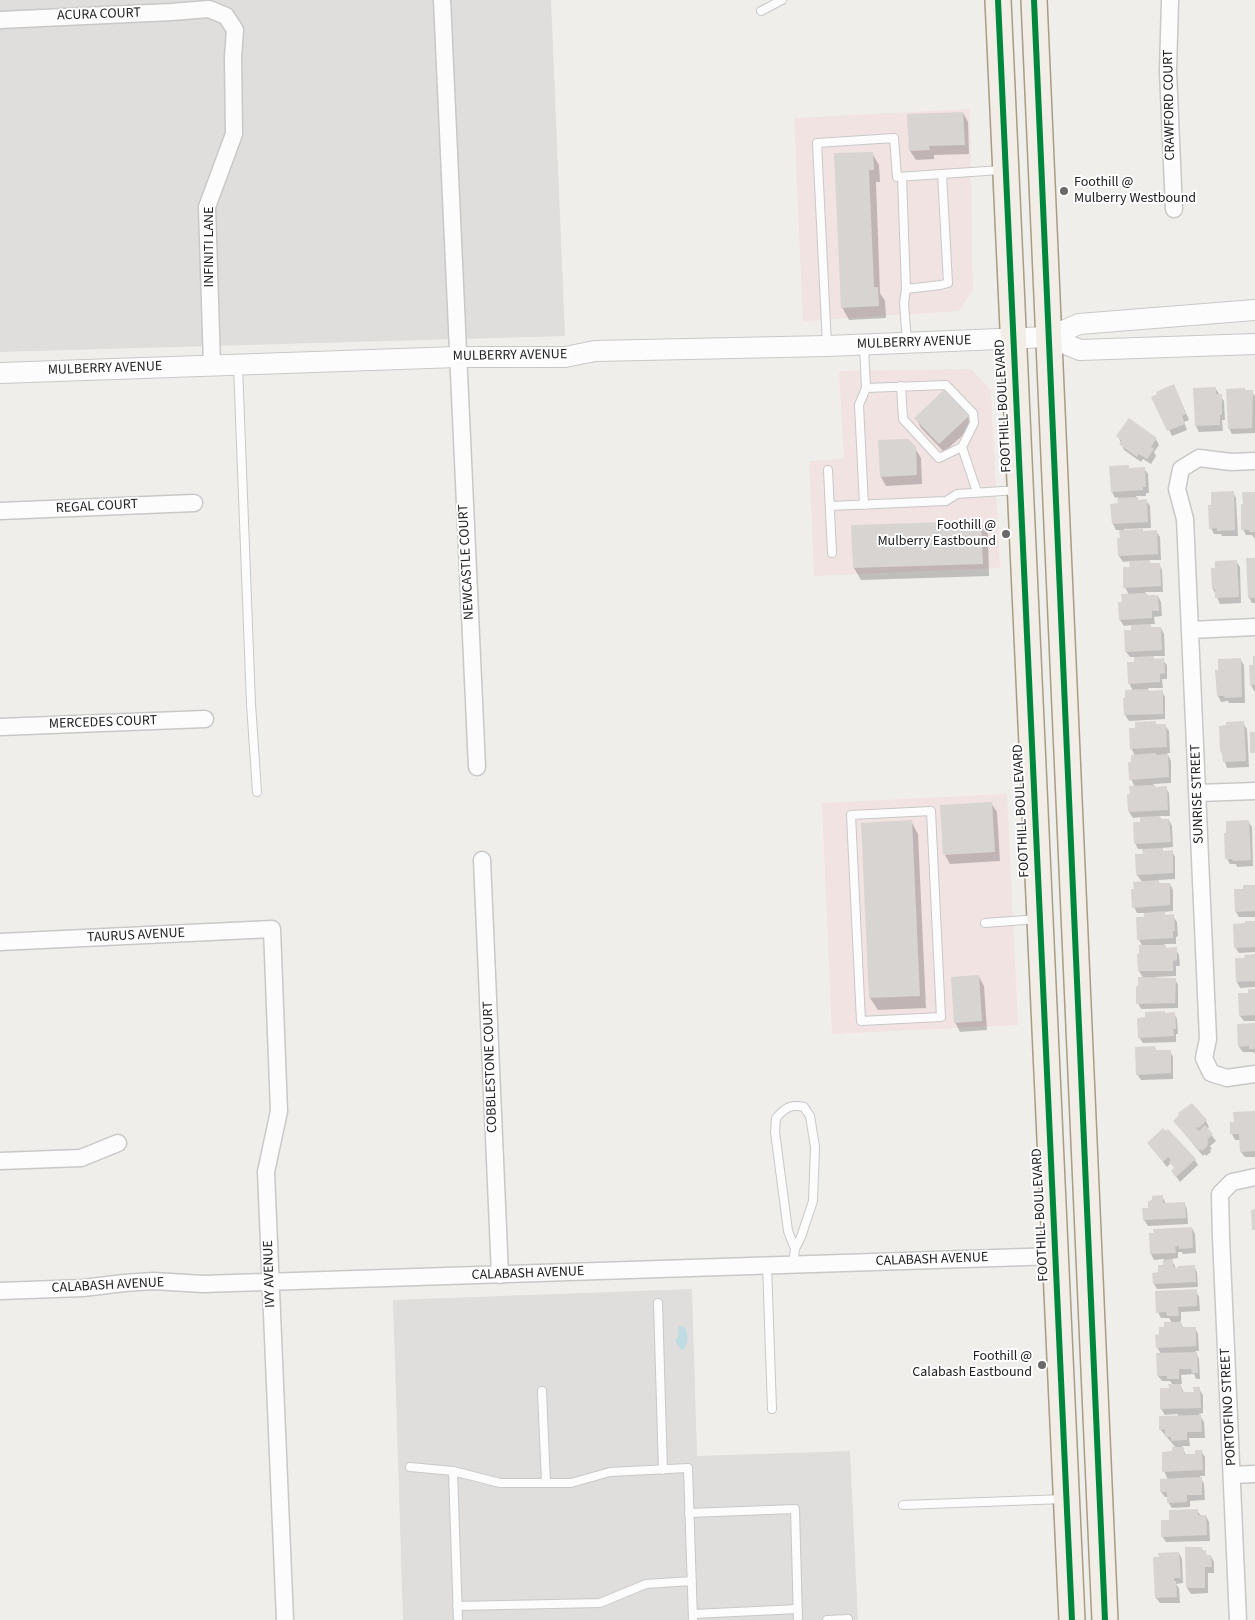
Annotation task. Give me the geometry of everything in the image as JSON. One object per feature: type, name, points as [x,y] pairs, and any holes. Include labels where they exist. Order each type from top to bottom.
[{"type":"main road","name":"FOOTHILL BOULEVARD","points":[[998,0],[1072,1620]]},
{"type":"main road","points":[[1034,0],[1105,1620]]},
{"type":"street","name":"NEWCASTLE COURT","points":[[442,0],[477,768]]},
{"type":"street","name":"CRAWFORD COURT","points":[[1170,0],[1168,72],[1174,209]]},
{"type":"street","name":"ACURA COURT","points":[[0,20],[209,9],[226,16]]},
{"type":"street","name":"INFINITI LANE","points":[[212,365],[207,208],[234,134],[233,57],[235,30],[226,16]]},
{"type":"street","name":"MULBERRY AVENUE","points":[[0,372],[457,357],[565,357],[595,351],[864,345],[1013,339],[1049,337],[1080,324],[1255,310]]},
{"type":"street","name":"MULBERRY AVENUE","points":[[1049,337],[1080,350],[1255,344]]},
{"type":"street","name":"SUNRISE STREET","points":[[1255,461],[1231,462],[1199,458],[1181,469],[1177,489],[1185,519],[1208,1039],[1204,1058],[1211,1073],[1227,1078],[1255,1074]]},
{"type":"street","name":"REGAL COURT","points":[[0,511],[194,503]]},
{"type":"street","points":[[1190,630],[1255,627]]},
{"type":"street","name":"MERCEDES COURT","points":[[0,727],[205,719]]},
{"type":"street","points":[[1198,793],[1255,791]]},
{"type":"street","name":"COBBLESTONE COURT","points":[[482,860],[500,1275]]},
{"type":"street","name":"TAURUS AVENUE","points":[[0,942],[272,929]]},
{"type":"street","name":"IVY AVENUE","points":[[272,929],[279,1111],[266,1172],[285,1620]]},
{"type":"street","points":[[0,1161],[81,1158],[118,1143]]},
{"type":"street","name":"PORTOFINO STREET","points":[[1238,1620],[1220,1237],[1220,1194],[1232,1182],[1255,1177]]},
{"type":"street","name":"CALABASH AVENUE","points":[[0,1292],[83,1288],[153,1281],[203,1284],[767,1265],[794,1257],[1056,1256]]},
{"type":"street","points":[[1232,1475],[1255,1474]]},
{"type":"lane","points":[[761,11],[782,0]]},
{"type":"lane","points":[[827,346],[817,143],[894,138],[897,177],[1006,170]]},
{"type":"lane","points":[[906,290],[941,285],[948,282],[942,174]]},
{"type":"lane","points":[[902,177],[906,290],[904,303],[907,343]]},
{"type":"lane","points":[[864,345],[866,388],[859,405],[864,505]]},
{"type":"lane","points":[[238,364],[251,704],[257,792]]},
{"type":"lane","points":[[866,388],[901,386],[946,385],[973,413],[974,423],[962,447],[939,458],[903,418],[901,386]]},
{"type":"lane","points":[[962,447],[978,492]]},
{"type":"lane","points":[[828,470],[832,552]]},
{"type":"lane","points":[[830,506],[946,501],[958,494],[1020,490]]},
{"type":"lane","points":[[931,811],[934,878],[941,1016],[861,1021],[851,815],[931,811]]},
{"type":"lane","points":[[985,922],[1040,918]]},
{"type":"lane","points":[[793,1105],[804,1107],[810,1116],[815,1147],[813,1201],[794,1257],[788,1231],[775,1132],[776,1118],[784,1108],[793,1105]]},
{"type":"lane","points":[[767,1265],[772,1409]]},
{"type":"lane","points":[[658,1303],[663,1470]]},
{"type":"lane","points":[[542,1391],[546,1483]]},
{"type":"lane","points":[[410,1467],[453,1471],[500,1483],[571,1483],[610,1472],[688,1468],[693,1617],[798,1609]]},
{"type":"lane","points":[[453,1471],[458,1620]]},
{"type":"lane","points":[[903,1505],[1066,1499]]},
{"type":"lane","points":[[689,1513],[795,1509],[798,1620]]},
{"type":"lane","points":[[458,1606],[600,1603],[646,1584],[692,1581]]},
{"type":"lane","points":[[827,1620],[848,1619]]},
{"type":"shaded area","points":[[0,0],[551,0],[565,336],[0,352]]},
{"type":"shaded area","points":[[970,109],[973,290],[959,311],[803,321],[794,118]]},
{"type":"shaded area","points":[[971,369],[991,390],[1000,568],[814,576],[809,461],[844,459],[839,371]]},
{"type":"shaded area","points":[[1007,794],[1018,1025],[832,1034],[822,803]]},
{"type":"shaded area","points":[[692,1289],[697,1456],[850,1451],[858,1620],[403,1620],[393,1300]]},
{"type":"water","points":[[679,1326],[685,1327],[687,1333],[687,1342],[683,1350],[675,1341],[678,1337]]},
{"type":"building","points":[[963,112],[965,145],[929,146],[930,150],[909,151],[907,114]]},
{"type":"building","points":[[873,152],[874,170],[869,170],[874,287],[878,287],[879,306],[841,308],[834,153]]},
{"type":"building","points":[[1174,384],[1186,414],[1182,416],[1185,424],[1167,431],[1151,397],[1157,394],[1156,392]]},
{"type":"building","points":[[1216,387],[1216,394],[1222,394],[1220,425],[1195,426],[1193,388]]},
{"type":"building","points":[[1245,388],[1245,390],[1253,390],[1252,428],[1228,429],[1226,389]]},
{"type":"building","points":[[944,390],[969,416],[939,444],[914,418]]},
{"type":"building","points":[[1129,418],[1157,438],[1151,447],[1154,449],[1147,459],[1139,454],[1137,457],[1119,444],[1122,441],[1116,436]]},
{"type":"building","points":[[908,439],[916,447],[917,475],[880,477],[878,440]]},
{"type":"building","points":[[1129,465],[1129,468],[1145,467],[1146,487],[1143,487],[1143,490],[1111,492],[1109,466]]},
{"type":"building","points":[[1234,491],[1235,530],[1217,531],[1217,528],[1209,529],[1208,505],[1211,505],[1211,492]]},
{"type":"building","points":[[1242,492],[1255,492],[1255,532],[1241,530]]},
{"type":"building","points":[[1138,497],[1138,500],[1147,499],[1148,522],[1112,524],[1110,504],[1118,503],[1117,498]]},
{"type":"building","points":[[981,521],[983,564],[853,568],[851,525]]},
{"type":"building","points":[[1143,529],[1143,531],[1157,530],[1158,554],[1118,556],[1117,538],[1120,538],[1119,530]]},
{"type":"building","points":[[1246,558],[1255,558],[1255,598],[1248,598]]},
{"type":"building","points":[[1150,560],[1150,563],[1160,563],[1161,586],[1123,588],[1123,567],[1130,567],[1129,561]]},
{"type":"building","points":[[1237,560],[1239,597],[1215,598],[1215,589],[1212,589],[1211,568],[1215,568],[1215,561]]},
{"type":"building","points":[[1147,593],[1147,595],[1158,595],[1159,611],[1152,611],[1152,618],[1119,620],[1118,602],[1122,602],[1121,594]]},
{"type":"building","points":[[1151,624],[1151,627],[1161,627],[1162,650],[1125,652],[1124,630],[1131,630],[1131,625]]},
{"type":"building","points":[[1154,656],[1154,659],[1164,658],[1165,673],[1160,674],[1160,682],[1128,684],[1127,662],[1134,662],[1134,657]]},
{"type":"building","points":[[1253,656],[1255,656],[1255,685],[1250,685],[1249,665],[1253,665]]},
{"type":"building","points":[[1241,658],[1242,697],[1225,698],[1224,696],[1217,696],[1215,670],[1218,670],[1218,659]]},
{"type":"building","points":[[1149,689],[1149,691],[1163,690],[1163,714],[1124,715],[1123,698],[1125,698],[1125,690]]},
{"type":"building","points":[[1156,721],[1156,724],[1166,724],[1167,747],[1130,749],[1129,728],[1135,728],[1135,722]]},
{"type":"building","points":[[1244,721],[1246,761],[1223,762],[1222,751],[1220,751],[1219,726],[1226,725],[1226,722]]},
{"type":"building","points":[[1250,732],[1255,732],[1255,753],[1250,753]]},
{"type":"building","points":[[1156,753],[1156,755],[1168,754],[1169,777],[1129,780],[1128,762],[1131,762],[1131,755]]},
{"type":"building","points":[[1155,785],[1155,787],[1167,786],[1168,810],[1128,812],[1127,794],[1130,794],[1129,786]]},
{"type":"building","points":[[992,802],[995,852],[943,855],[940,805]]},
{"type":"building","points":[[1160,816],[1161,819],[1169,819],[1171,842],[1134,844],[1133,822],[1140,822],[1140,817]]},
{"type":"building","points":[[912,820],[920,996],[869,998],[861,823]]},
{"type":"building","points":[[1249,820],[1251,860],[1233,861],[1232,859],[1225,859],[1224,833],[1226,833],[1226,821]]},
{"type":"building","points":[[1163,848],[1163,851],[1173,850],[1173,873],[1136,875],[1135,854],[1143,854],[1142,849]]},
{"type":"building","points":[[1159,880],[1159,883],[1170,883],[1170,905],[1132,908],[1131,889],[1134,889],[1133,882]]},
{"type":"building","points":[[1243,885],[1255,885],[1255,911],[1235,912],[1234,889],[1243,889]]},
{"type":"building","points":[[1165,911],[1165,915],[1174,914],[1175,931],[1173,931],[1173,938],[1137,940],[1136,917],[1144,917],[1144,913]]},
{"type":"building","points":[[1245,921],[1255,921],[1255,947],[1234,948],[1233,924],[1245,923]]},
{"type":"building","points":[[1139,945],[1166,945],[1166,948],[1177,947],[1177,960],[1173,961],[1173,971],[1138,971],[1137,954],[1139,954]]},
{"type":"building","points":[[1255,954],[1255,981],[1236,982],[1235,958],[1245,958],[1244,955]]},
{"type":"building","points":[[979,975],[982,1021],[954,1023],[951,977]]},
{"type":"building","points":[[1138,977],[1176,978],[1175,1003],[1136,1004]]},
{"type":"building","points":[[1248,989],[1255,989],[1255,1015],[1239,1016],[1238,993],[1248,993]]},
{"type":"building","points":[[1165,1011],[1165,1013],[1175,1012],[1176,1029],[1173,1029],[1174,1036],[1138,1038],[1137,1018],[1145,1017],[1145,1012]]},
{"type":"building","points":[[1255,1023],[1255,1049],[1249,1049],[1249,1046],[1238,1047],[1237,1024]]},
{"type":"building","points":[[1155,1046],[1156,1050],[1171,1050],[1171,1073],[1136,1075],[1135,1047]]},
{"type":"building","points":[[1192,1103],[1207,1120],[1199,1128],[1196,1128],[1199,1131],[1205,1125],[1213,1134],[1207,1140],[1209,1142],[1208,1145],[1202,1151],[1173,1121],[1179,1115],[1178,1113]]},
{"type":"building","points":[[1255,1111],[1255,1151],[1240,1152],[1239,1134],[1230,1134],[1230,1122],[1234,1122],[1233,1112]]},
{"type":"building","points":[[1163,1128],[1165,1131],[1168,1129],[1196,1159],[1176,1177],[1171,1171],[1174,1168],[1169,1162],[1171,1160],[1168,1157],[1163,1162],[1147,1143]]},
{"type":"building","points":[[1163,1195],[1163,1203],[1185,1202],[1186,1218],[1143,1220],[1142,1208],[1148,1208],[1148,1201],[1152,1200],[1152,1196]]},
{"type":"building","points":[[1255,1209],[1255,1230],[1252,1230],[1251,1210]]},
{"type":"building","points":[[1192,1227],[1193,1248],[1179,1249],[1179,1246],[1175,1247],[1176,1253],[1150,1254],[1149,1233],[1154,1233],[1153,1229]]},
{"type":"building","points":[[1173,1259],[1173,1266],[1176,1269],[1178,1266],[1195,1265],[1196,1282],[1153,1284],[1152,1273],[1158,1272],[1158,1265],[1163,1265],[1163,1260]]},
{"type":"building","points":[[1197,1289],[1197,1306],[1178,1307],[1179,1316],[1167,1316],[1166,1312],[1156,1313],[1155,1291]]},
{"type":"building","points":[[1164,1322],[1181,1322],[1182,1327],[1196,1327],[1196,1346],[1156,1348],[1155,1335],[1159,1334],[1159,1327],[1164,1327]]},
{"type":"building","points":[[1197,1352],[1198,1373],[1192,1373],[1191,1369],[1179,1369],[1179,1379],[1167,1379],[1167,1376],[1157,1376],[1156,1353]]},
{"type":"building","points":[[1168,1384],[1181,1384],[1182,1392],[1194,1392],[1193,1387],[1200,1387],[1201,1408],[1160,1409],[1160,1388],[1169,1388]]},
{"type":"building","points":[[1201,1415],[1202,1432],[1187,1432],[1187,1440],[1171,1441],[1171,1437],[1165,1437],[1165,1429],[1159,1430],[1159,1416]]},
{"type":"building","points":[[1172,1447],[1184,1447],[1184,1454],[1195,1454],[1195,1450],[1202,1450],[1203,1470],[1162,1472],[1162,1452],[1172,1451]]},
{"type":"building","points":[[1202,1477],[1202,1495],[1187,1495],[1187,1502],[1167,1503],[1167,1492],[1160,1492],[1160,1479]]},
{"type":"building","points":[[1198,1509],[1198,1515],[1206,1515],[1207,1535],[1161,1537],[1161,1520],[1169,1520],[1169,1510]]},
{"type":"building","points":[[1185,1547],[1202,1547],[1202,1551],[1206,1550],[1206,1555],[1211,1555],[1212,1567],[1205,1567],[1205,1588],[1186,1588]]},
{"type":"building","points":[[1179,1552],[1181,1578],[1174,1578],[1174,1581],[1176,1581],[1177,1597],[1155,1598],[1153,1557],[1159,1557],[1158,1553]]},
{"type":"cycle path","points":[[998,0],[1072,1620]]},
{"type":"cycle path","points":[[1034,0],[1105,1620]]},
{"type":"place","name":"Foothill @ Mulberry Westbound","points":[[1064,191]]},
{"type":"place","name":"Foothill @ Mulberry Eastbound","points":[[1006,534]]},
{"type":"place","name":"Foothill @ Calabash Eastbound","points":[[1042,1365]]}]
